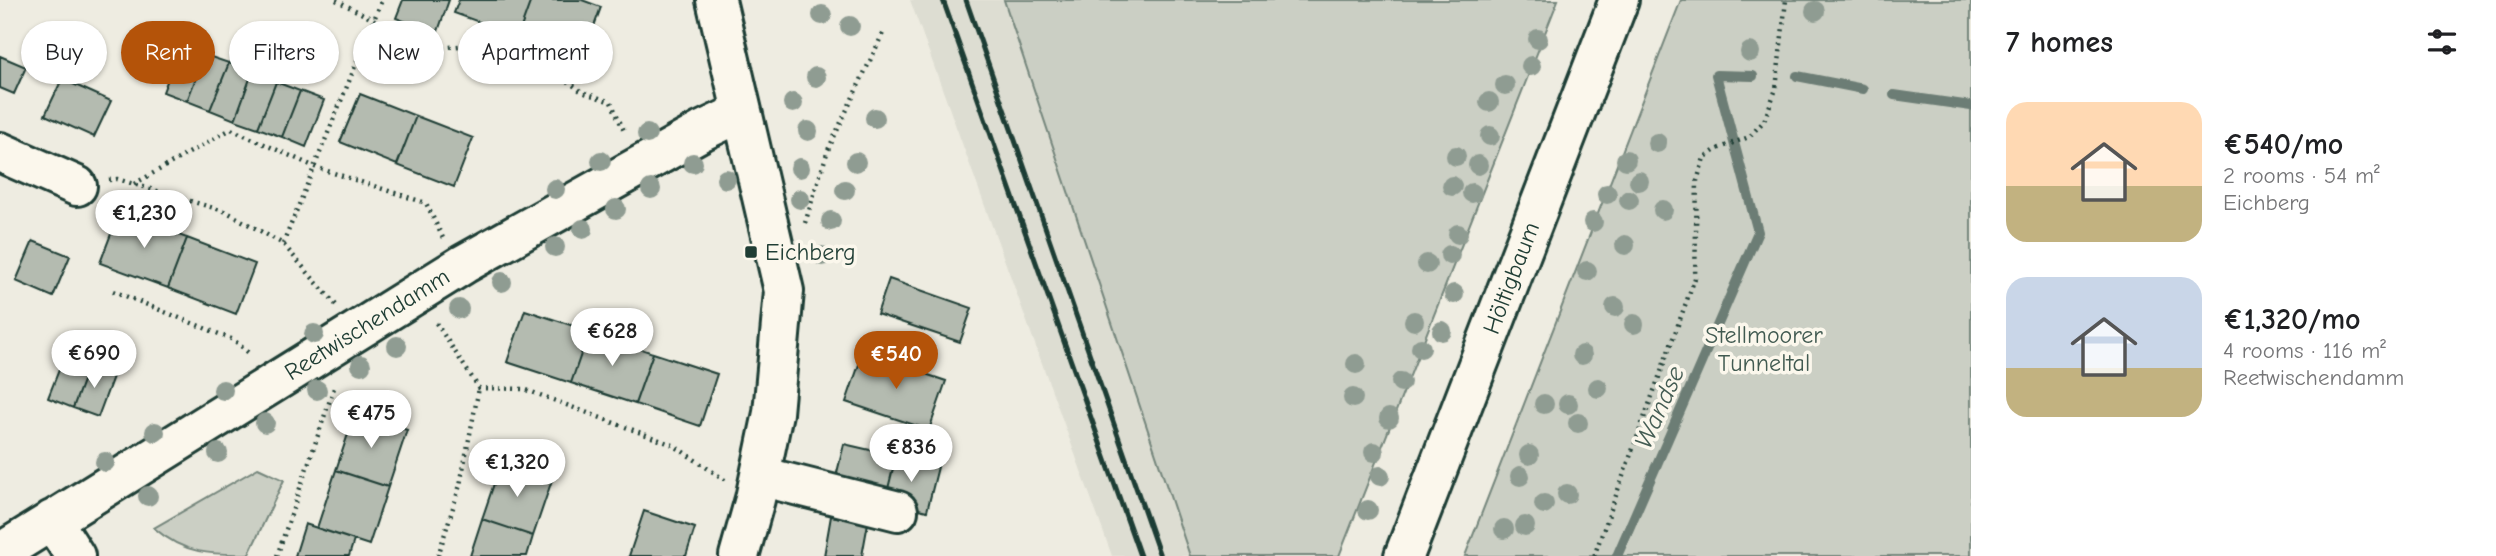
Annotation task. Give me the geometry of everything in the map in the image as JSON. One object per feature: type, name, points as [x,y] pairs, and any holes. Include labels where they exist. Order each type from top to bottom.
[{"type":"street","points":[[716,0],[784,291],[773,413],[744,479],[739,556]]},
{"type":"street","name":"Höltigbaum","points":[[1404,556],[1619,0]]},
{"type":"street","name":"Reetwischendamm","points":[[0,553],[416,293],[702,131],[742,112]]},
{"type":"street","points":[[0,152],[76,186]]},
{"type":"street","points":[[744,479],[898,511]]},
{"type":"street","points":[[52,520],[75,556]]},
{"type":"path","points":[[336,0],[429,49],[478,44],[553,70],[582,92],[611,102],[625,133]]},
{"type":"path","points":[[283,244],[382,0]]},
{"type":"path","points":[[1594,556],[1695,278],[1697,181],[1704,158],[1717,149],[1749,137],[1764,121],[1776,89],[1786,0]]},
{"type":"path","points":[[804,227],[828,150],[884,31]]},
{"type":"path","points":[[614,140],[636,127]]},
{"type":"path","points":[[134,184],[231,129],[315,167],[426,203],[445,243]]},
{"type":"path","points":[[76,186],[117,179],[226,212],[283,244],[357,329]]},
{"type":"path","points":[[113,291],[234,340],[279,379]]},
{"type":"path","points":[[416,293],[479,388],[460,485],[438,556]]},
{"type":"path","points":[[277,556],[335,384]]},
{"type":"path","points":[[479,388],[524,389],[673,445],[744,479]]},
{"type":"shaded area","points":[[910,0],[1004,0],[1190,556],[1112,556]]},
{"type":"green space","points":[[1004,0],[1558,0],[1339,556],[1190,556]]},
{"type":"green space","name":"Stellmoorer Tunneltal","points":[[1681,0],[1971,0],[1971,556],[1465,556]]},
{"type":"green space","points":[[258,468],[284,480],[249,554],[210,553],[187,548],[154,528]]},
{"type":"building","points":[[403,0],[449,0],[442,21],[404,21],[396,18]]},
{"type":"building","points":[[459,0],[531,0],[523,21],[476,21],[454,13]]},
{"type":"building","points":[[531,0],[582,0],[601,7],[596,21],[523,21]]},
{"type":"building","points":[[0,56],[21,65],[21,78],[14,94],[0,88]]},
{"type":"building","points":[[215,58],[229,63],[210,110],[187,101],[194,84],[215,84]]},
{"type":"building","points":[[229,63],[229,84],[248,84],[235,120],[210,110]]},
{"type":"building","points":[[60,84],[73,84],[111,101],[94,137],[45,115]]},
{"type":"building","points":[[166,84],[194,84],[187,101],[163,92]]},
{"type":"building","points":[[248,84],[275,84],[258,128],[235,120]]},
{"type":"building","points":[[275,84],[300,91],[282,137],[258,128]]},
{"type":"building","points":[[300,91],[324,100],[306,147],[282,137]]},
{"type":"building","points":[[360,94],[416,116],[397,165],[340,142]]},
{"type":"building","points":[[416,116],[473,138],[454,187],[397,165]]},
{"type":"building","points":[[119,213],[187,238],[168,288],[100,263]]},
{"type":"building","points":[[187,238],[255,264],[236,314],[168,288]]},
{"type":"building","points":[[33,241],[70,256],[53,297],[16,281]]},
{"type":"building","points":[[889,279],[972,308],[960,342],[877,314]]},
{"type":"building","points":[[525,310],[589,331],[571,383],[507,362]]},
{"type":"building","points":[[589,331],[653,353],[635,404],[571,383]]},
{"type":"building","points":[[66,352],[90,362],[73,408],[48,398]]},
{"type":"building","points":[[653,353],[717,374],[700,426],[635,404]]},
{"type":"building","points":[[863,353],[946,381],[929,430],[846,402]]},
{"type":"building","points":[[90,362],[115,371],[98,417],[73,408]]},
{"type":"building","points":[[355,413],[407,430],[388,487],[336,470]]},
{"type":"building","points":[[844,444],[896,456],[885,501],[833,489]]},
{"type":"building","points":[[896,456],[938,467],[927,511],[885,501]]},
{"type":"building","points":[[501,463],[552,480],[533,536],[482,519]]},
{"type":"building","points":[[336,470],[388,487],[369,545],[317,528]]},
{"type":"building","points":[[644,511],[695,528],[686,556],[629,556]]},
{"type":"building","points":[[831,516],[868,523],[862,556],[824,556]]},
{"type":"building","points":[[482,519],[533,536],[527,556],[470,556]]},
{"type":"building","points":[[305,524],[354,540],[349,556],[295,556]]},
{"type":"waterway","name":"Wandse","points":[[1617,556],[1758,232],[1716,75],[1753,76]]},
{"type":"waterway","points":[[1797,76],[1863,89]]},
{"type":"waterway","points":[[1894,95],[1971,106]]},
{"type":"railway","points":[[943,0],[1140,556]]},
{"type":"railway","points":[[966,0],[1160,556]]},
{"type":"place","name":"Eichberg","points":[[751,252]]}]
